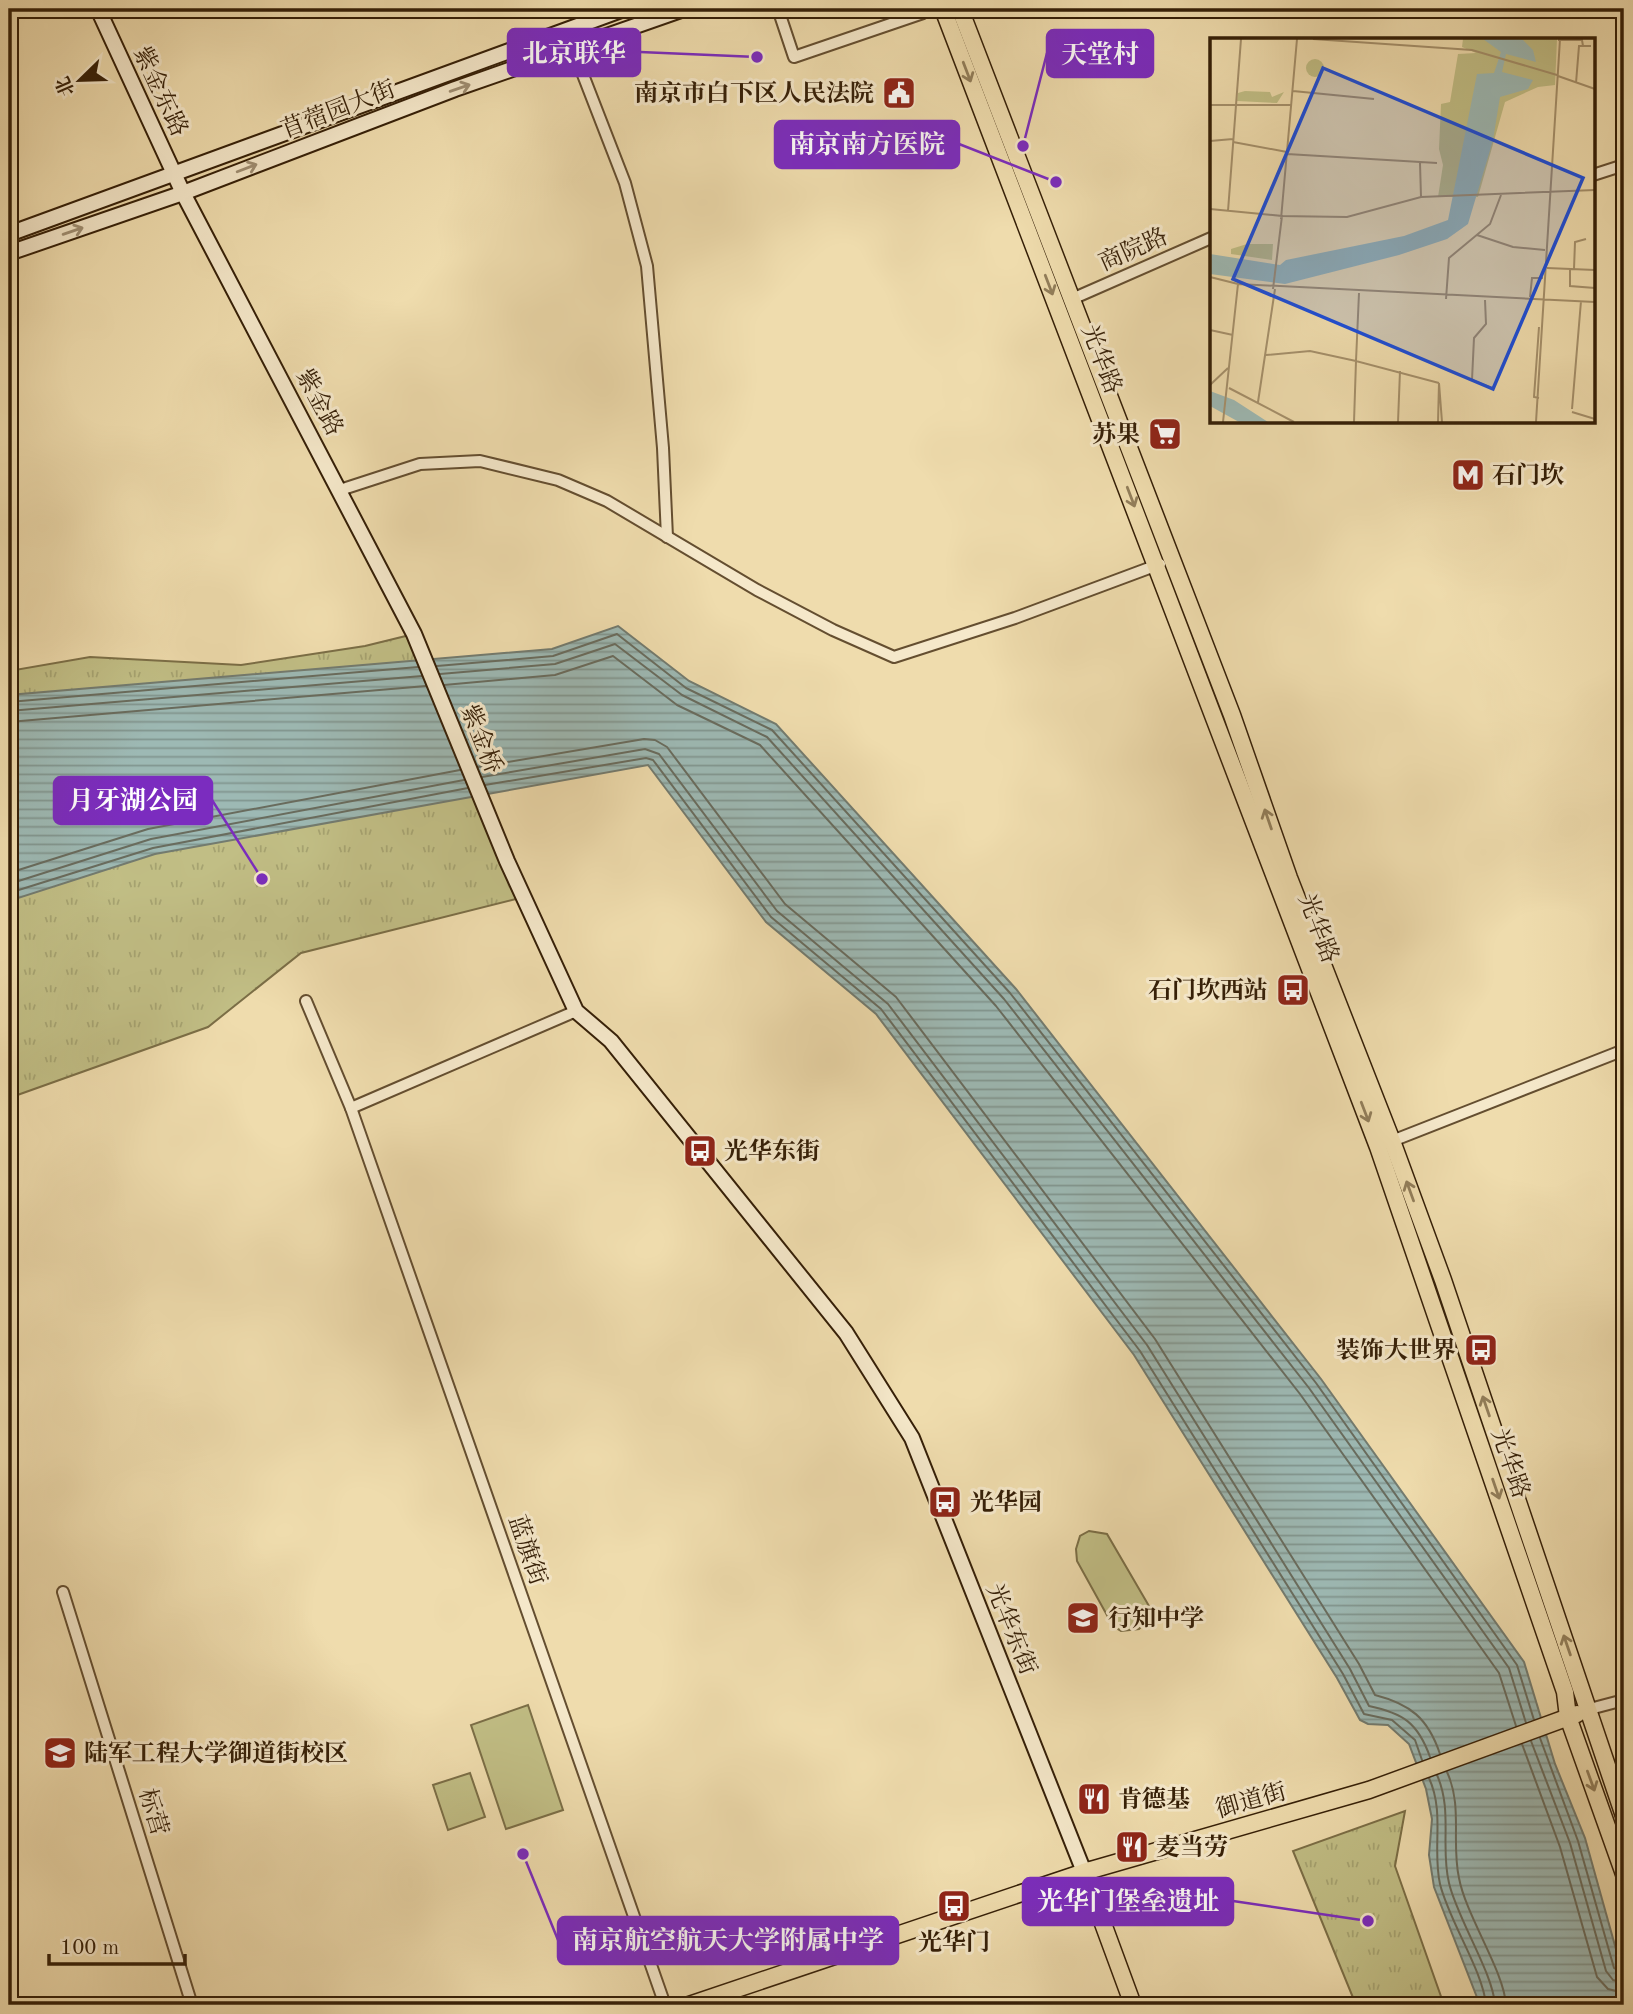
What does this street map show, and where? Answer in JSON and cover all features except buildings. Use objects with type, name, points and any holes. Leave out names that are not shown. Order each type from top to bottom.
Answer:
[{"type":"main road","name":"光华路","points":[[943,9],[1165,563],[1385,1144],[1447,1293],[1624,1816]]},
{"type":"main road","name":"光华路","points":[[960,9],[1072,299],[1165,563]]},
{"type":"main road","name":"光华路","points":[[1385,1144],[1565,1692],[1569,1717],[1624,1874]]},
{"type":"main road","points":[[689,2005],[1084,1872],[1369,1790],[1586,1710]]},
{"type":"main road","points":[[1084,1872],[1133,2005]]},
{"type":"street","name":"紫金东路","points":[[97,9],[184,192]]},
{"type":"street","name":"苜蓿园大街","points":[[9,234],[624,9]]},
{"type":"street","name":"苜蓿园大街","points":[[9,253],[184,192],[455,89],[684,9]]},
{"type":"street","points":[[778,9],[794,57],[923,13]]},
{"type":"street","points":[[573,49],[625,183],[647,266],[663,448],[667,537]]},
{"type":"street","points":[[1594,175],[1624,165]]},
{"type":"street","name":"紫金路","points":[[184,192],[414,634]]},
{"type":"street","name":"商院路","points":[[1072,299],[1210,238]]},
{"type":"street","points":[[340,490],[420,464],[480,461],[558,481],[607,501],[811,619],[894,657],[1015,618],[1165,563]]},
{"type":"street","name":"紫金桥","points":[[414,634],[507,861]]},
{"type":"street","name":"光华东街","points":[[507,861],[576,1011],[611,1041],[765,1237],[846,1333],[912,1438],[1084,1872]]},
{"type":"street","name":"蓝旗街","points":[[306,1001],[351,1108],[665,2005]]},
{"type":"street","points":[[351,1108],[576,1011]]},
{"type":"street","points":[[1385,1144],[1624,1050]]},
{"type":"street","name":"标营","points":[[63,1592],[192,2005]]},
{"type":"street","points":[[1586,1710],[1624,1700]]},
{"type":"green space","points":[[414,634],[524,897],[301,953],[208,1027],[9,1098],[9,671],[90,657],[241,665],[365,646]]},
{"type":"green space","points":[[1089,1531],[1107,1534],[1149,1606],[1149,1618],[1139,1629],[1121,1631],[1113,1626],[1077,1561],[1076,1549],[1080,1536]]},
{"type":"green space","points":[[528,1705],[563,1810],[506,1829],[471,1725]]},
{"type":"green space","points":[[470,1773],[485,1817],[448,1830],[433,1785]]},
{"type":"green space","points":[[1405,1811],[1395,1866],[1444,2005],[1356,2005],[1293,1851]]},
{"type":"water","points":[[618,626],[689,681],[776,724],[1016,989],[1321,1379],[1524,1662],[1555,1764],[1585,1838],[1624,1978],[1624,2005],[1480,2005],[1434,1887],[1429,1855],[1432,1819],[1426,1789],[1409,1744],[1388,1725],[1368,1724],[1360,1720],[1337,1678],[1134,1355],[876,1014],[766,922],[648,765],[155,854],[9,901],[9,695],[552,649]]},
{"type":"place","name":"北京联华","points":[[757,57]]},
{"type":"place","name":"南京市白下区人民法院","points":[[899,93]]},
{"type":"place","name":"天堂村","points":[[1023,146]]},
{"type":"place","name":"南京南方医院","points":[[1056,182]]},
{"type":"place","name":"苏果","points":[[1165,434]]},
{"type":"place","name":"石门坎","points":[[1468,475]]},
{"type":"place","name":"月牙湖公园","points":[[262,879]]},
{"type":"place","name":"石门坎西站","points":[[1293,990]]},
{"type":"place","name":"光华东街","points":[[700,1151]]},
{"type":"place","name":"装饰大世界","points":[[1481,1350]]},
{"type":"place","name":"光华园","points":[[945,1502]]},
{"type":"place","name":"行知中学","points":[[1083,1618]]},
{"type":"place","name":"陆军工程大学御道街校区","points":[[60,1753]]},
{"type":"place","name":"肯德基","points":[[1094,1799]]},
{"type":"place","name":"麦当劳","points":[[1132,1847]]},
{"type":"place","name":"南京航空航天大学附属中学","points":[[523,1854]]},
{"type":"place","name":"光华门","points":[[954,1906]]},
{"type":"place","name":"光华门堡垒遗址","points":[[1368,1921]]}]
